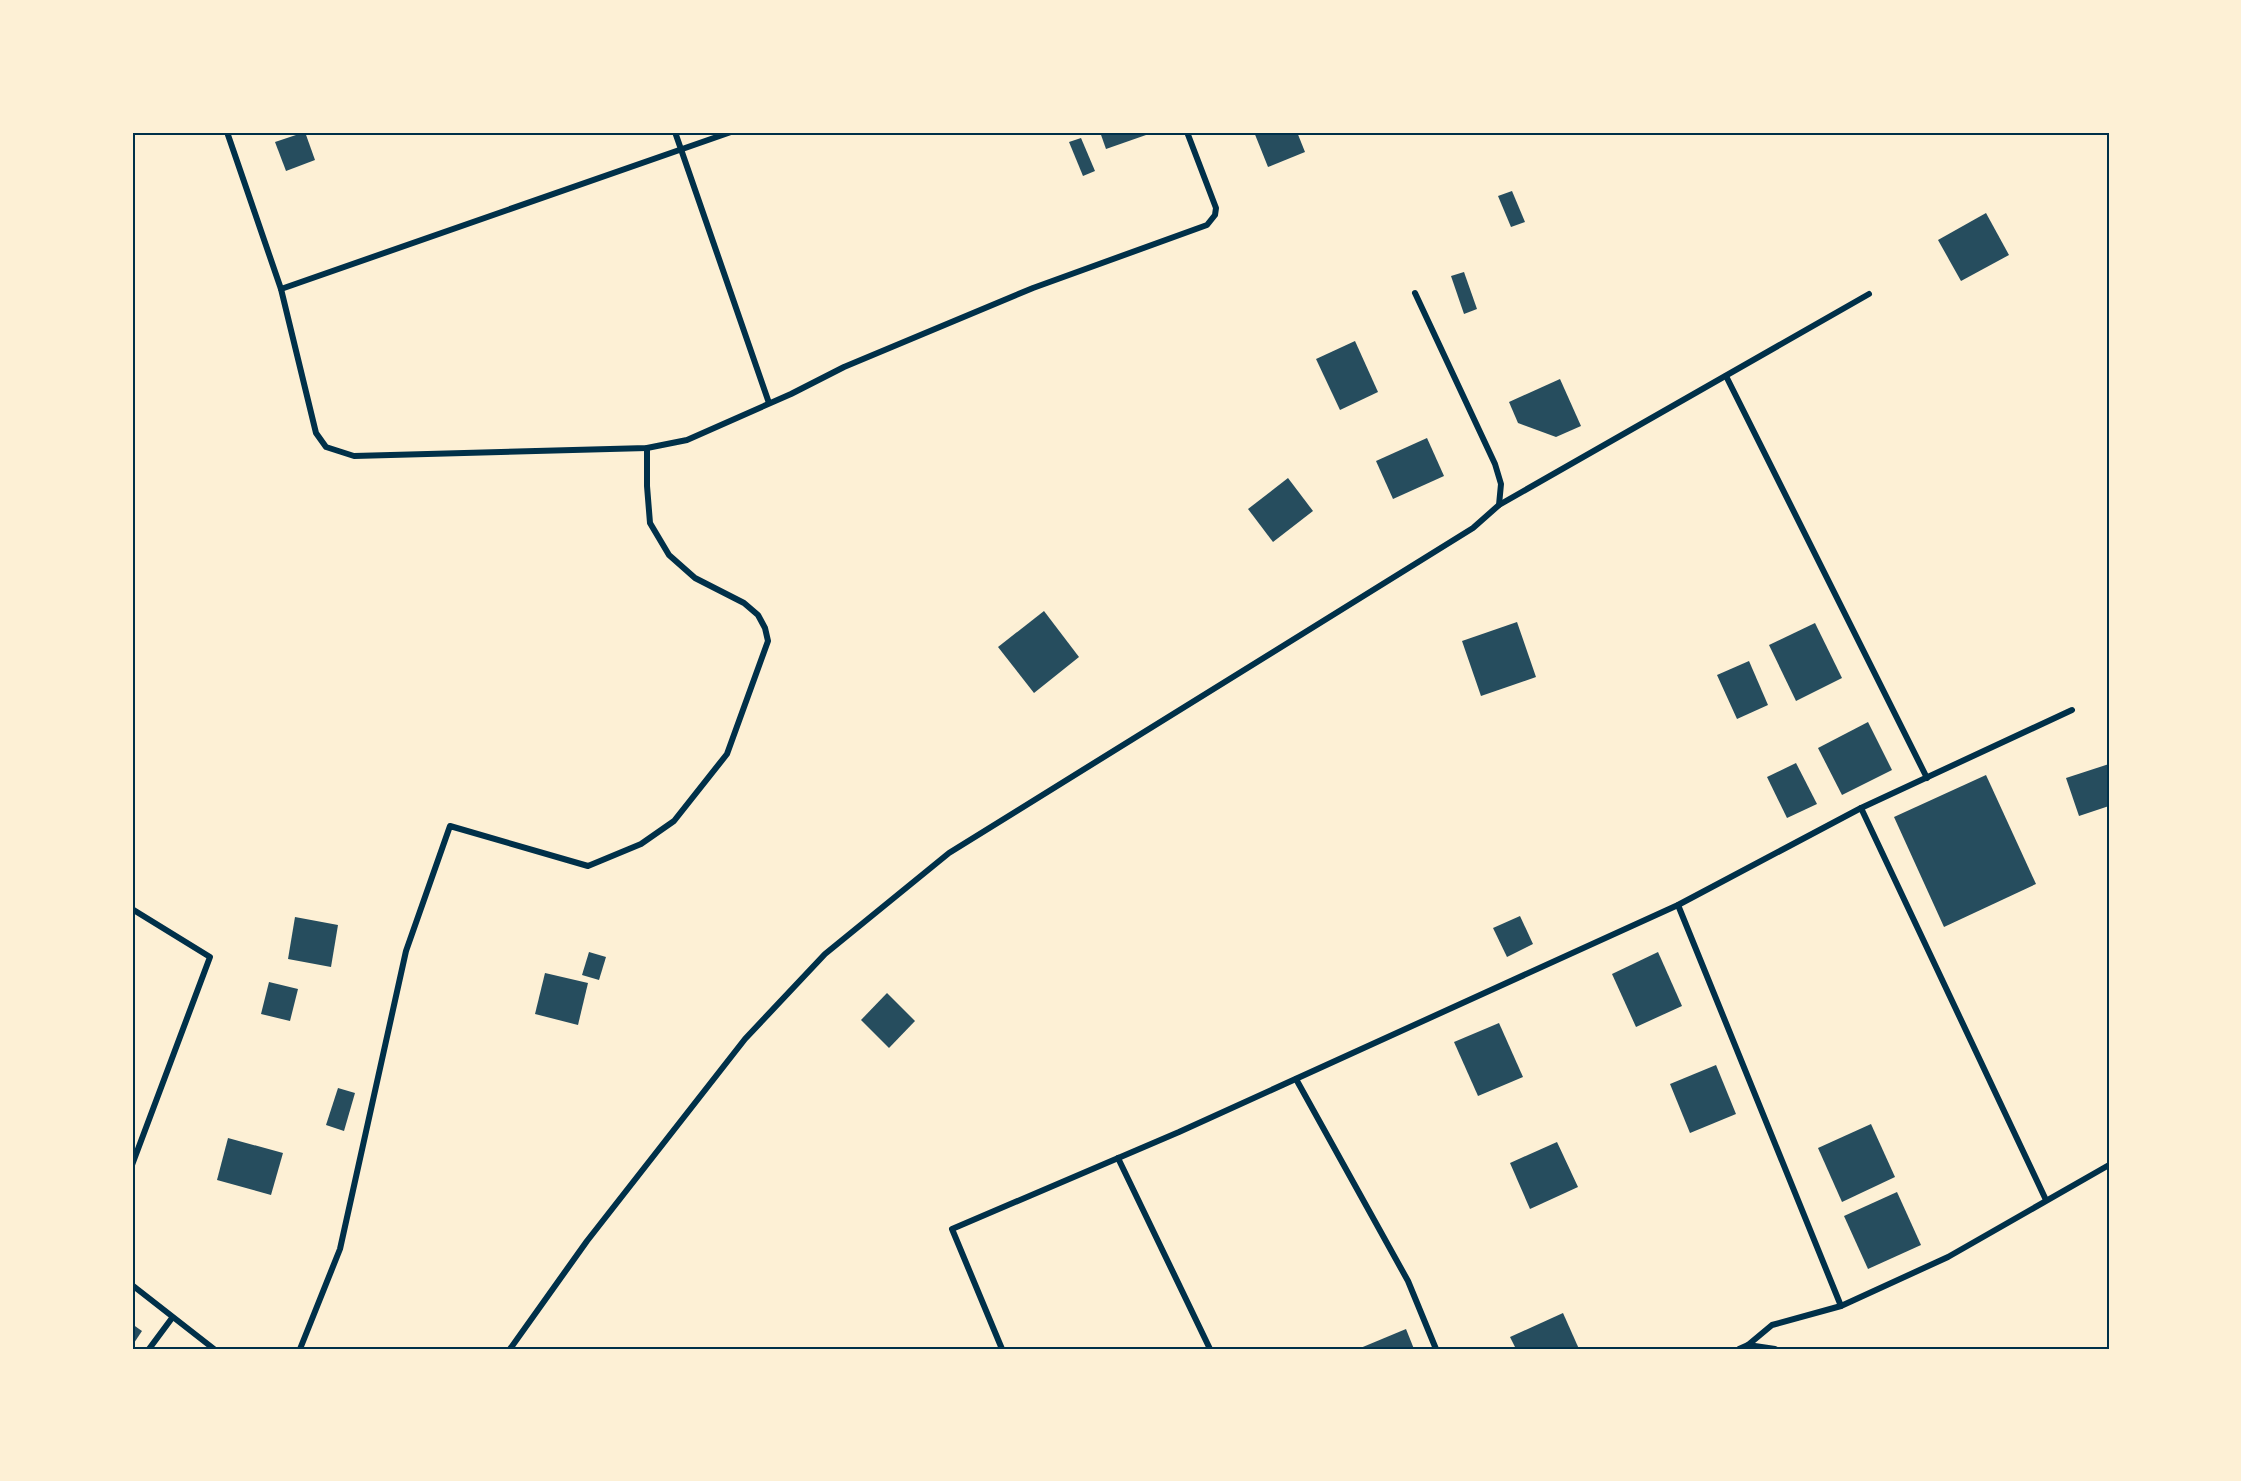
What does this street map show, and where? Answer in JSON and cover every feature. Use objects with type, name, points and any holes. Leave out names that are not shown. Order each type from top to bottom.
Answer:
[{"type":"street","points":[[227,132],[281,289],[316,433],[326,447],[354,456],[647,448],[687,440],[812,384],[844,366],[1033,288],[1208,225],[1215,215],[1215,201],[1187,132]]},
{"type":"street","points":[[675,132],[769,403]]},
{"type":"street","points":[[281,289],[731,132]]},
{"type":"street","points":[[1415,292],[1495,464],[1501,484],[1499,505]]},
{"type":"street","points":[[510,1349],[587,1241],[745,1039],[825,954],[949,853],[1473,528],[1499,505],[1869,294]]},
{"type":"street","points":[[1726,376],[1926,778]]},
{"type":"street","points":[[300,1349],[340,1249],[406,951],[450,826],[588,866],[641,844],[675,820],[727,754],[768,641],[765,628],[758,615],[744,603],[694,578],[669,555],[650,523],[647,448]]},
{"type":"street","points":[[1002,1349],[952,1229],[1296,1079],[1678,905],[1861,808],[2072,710]]},
{"type":"street","points":[[1861,808],[2046,1200]]},
{"type":"street","points":[[1678,905],[1841,1306]]},
{"type":"street","points":[[132,909],[210,957],[132,1165]]},
{"type":"street","points":[[1296,1079],[1408,1281],[1436,1349]]},
{"type":"street","points":[[1118,1158],[1210,1349]]},
{"type":"street","points":[[1739,1349],[1748,1345],[1772,1325],[1841,1306],[1948,1257],[2109,1165]]},
{"type":"street","points":[[132,1286],[214,1349]]},
{"type":"street","points":[[149,1349],[172,1318]]},
{"type":"street","points":[[1748,1345],[1775,1349]]},
{"type":"building","points":[[305,132],[315,160],[286,171],[275,142]]},
{"type":"building","points":[[1100,132],[1145,132],[1146,135],[1106,149]]},
{"type":"building","points":[[1254,132],[1297,132],[1305,152],[1268,167]]},
{"type":"building","points":[[1081,138],[1095,171],[1083,176],[1069,142]]},
{"type":"building","points":[[1512,191],[1525,222],[1511,227],[1498,196]]},
{"type":"building","points":[[1986,213],[2009,255],[1961,281],[1938,240]]},
{"type":"building","points":[[1464,272],[1477,309],[1464,314],[1451,276]]},
{"type":"building","points":[[1355,341],[1378,392],[1340,410],[1316,359]]},
{"type":"building","points":[[1560,379],[1581,426],[1556,437],[1518,423],[1509,402]]},
{"type":"building","points":[[1427,438],[1444,476],[1393,499],[1376,461]]},
{"type":"building","points":[[1288,478],[1313,511],[1273,542],[1248,509]]},
{"type":"building","points":[[1044,611],[1079,657],[1034,693],[998,647]]},
{"type":"building","points":[[1517,622],[1536,677],[1481,696],[1462,641]]},
{"type":"building","points":[[1815,623],[1842,678],[1796,701],[1769,645]]},
{"type":"building","points":[[1749,661],[1768,705],[1737,719],[1717,675]]},
{"type":"building","points":[[1868,722],[1892,770],[1842,795],[1818,748]]},
{"type":"building","points":[[1796,763],[1817,804],[1787,818],[1767,777]]},
{"type":"building","points":[[2109,764],[2109,806],[2079,816],[2066,778]]},
{"type":"building","points":[[1986,775],[2036,884],[1944,927],[1894,817]]},
{"type":"building","points":[[1520,916],[1533,944],[1507,957],[1493,928]]},
{"type":"building","points":[[295,917],[338,925],[331,967],[288,959]]},
{"type":"building","points":[[589,952],[606,957],[599,980],[582,975]]},
{"type":"building","points":[[1658,952],[1682,1006],[1636,1027],[1612,974]]},
{"type":"building","points":[[545,973],[588,983],[578,1025],[535,1014]]},
{"type":"building","points":[[269,982],[298,989],[290,1021],[261,1014]]},
{"type":"building","points":[[887,993],[915,1021],[889,1048],[861,1020]]},
{"type":"building","points":[[1499,1023],[1523,1077],[1478,1096],[1454,1042]]},
{"type":"building","points":[[1716,1065],[1736,1114],[1690,1133],[1670,1084]]},
{"type":"building","points":[[338,1088],[355,1093],[344,1131],[326,1125]]},
{"type":"building","points":[[1871,1124],[1895,1177],[1842,1202],[1818,1148]]},
{"type":"building","points":[[228,1138],[283,1153],[271,1195],[217,1180]]},
{"type":"building","points":[[1557,1142],[1578,1187],[1530,1209],[1510,1163]]},
{"type":"building","points":[[1897,1192],[1921,1245],[1868,1269],[1844,1216]]},
{"type":"building","points":[[1563,1313],[1579,1349],[1516,1349],[1510,1337]]},
{"type":"building","points":[[132,1324],[142,1331],[132,1346]]},
{"type":"building","points":[[1406,1329],[1414,1349],[1358,1349]]}]
